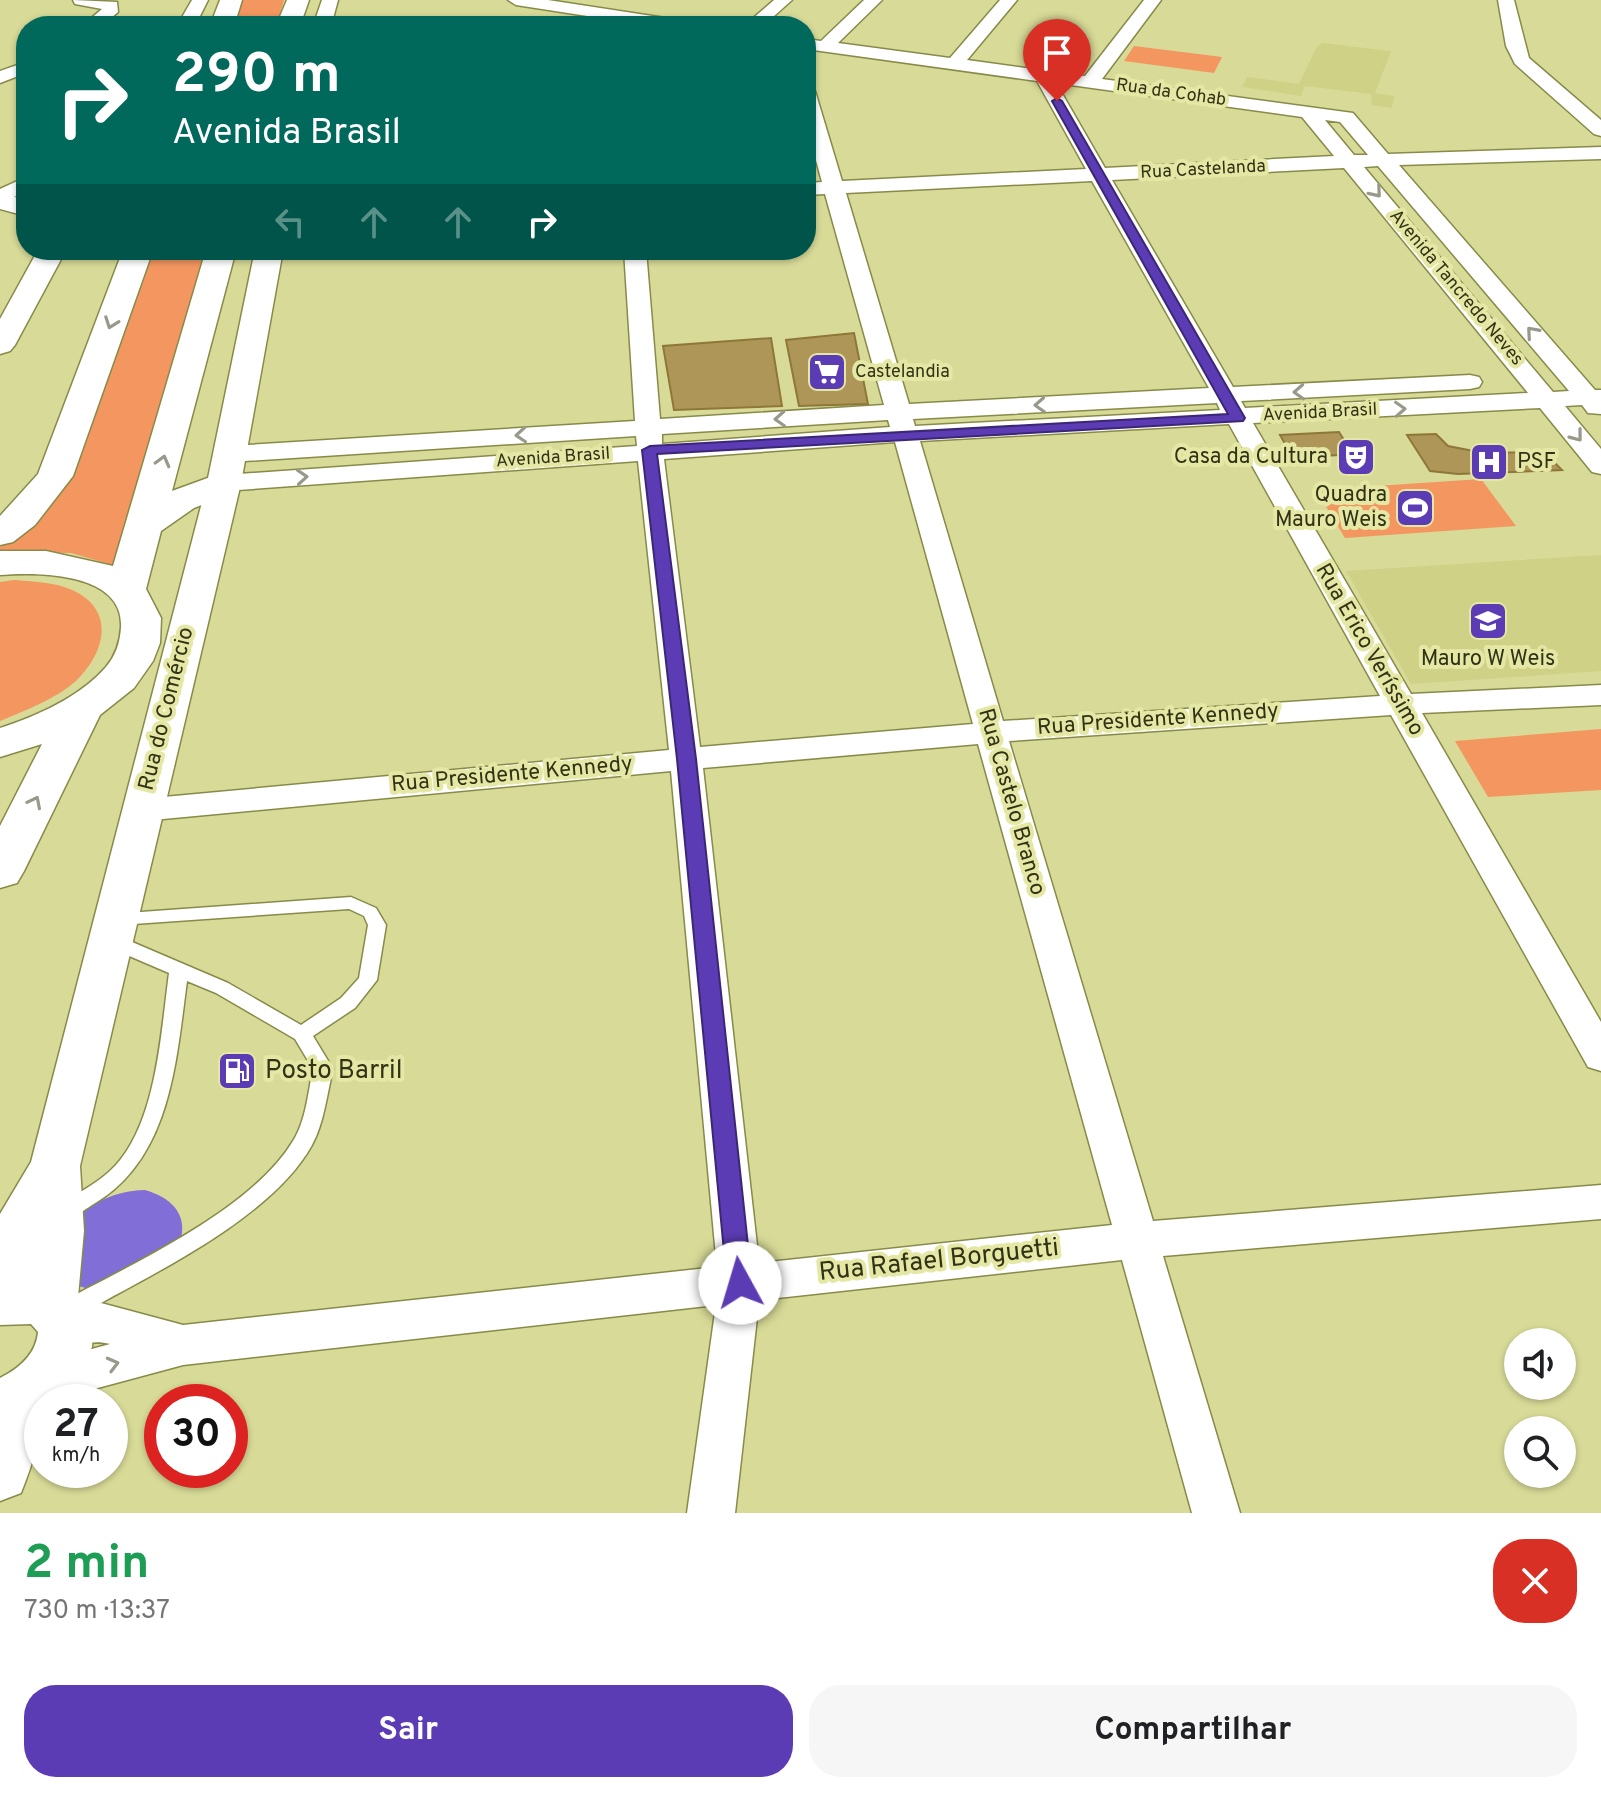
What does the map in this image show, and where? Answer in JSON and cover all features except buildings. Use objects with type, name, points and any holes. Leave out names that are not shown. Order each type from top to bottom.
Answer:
[{"type":"highway","points":[[0,534],[22,517],[55,476],[134,260]]},
{"type":"highway","points":[[126,589],[218,260]]},
{"type":"highway","points":[[146,524],[227,469]]},
{"type":"highway","points":[[0,563],[58,563],[97,572],[126,589],[141,614],[140,645],[119,678],[82,709],[30,735],[0,743]]},
{"type":"highway","points":[[0,871],[82,709]]},
{"type":"street","points":[[81,0],[111,6],[110,12],[105,16]]},
{"type":"street","points":[[516,0],[594,16]]},
{"type":"street","points":[[765,16],[784,0]]},
{"type":"street","points":[[825,46],[874,0]]},
{"type":"street","points":[[954,64],[1009,0]]},
{"type":"street","points":[[1506,0],[1515,46],[1521,60],[1601,130]]},
{"type":"street","points":[[1090,82],[1146,2]]},
{"type":"street","points":[[650,16],[661,7]]},
{"type":"street","name":"Rua da Cohab","points":[[816,45],[1346,117]]},
{"type":"street","name":"Rua Erico Veríssimo","points":[[1043,76],[1601,1056]]},
{"type":"street","name":"Avenida Tancredo Neves","points":[[1308,112],[1601,466]]},
{"type":"street","name":"Avenida Tancredo Neves","points":[[1346,117],[1570,377],[1597,403]]},
{"type":"street","name":"Rua Castelanda","points":[[820,189],[1383,160],[1601,153]]},
{"type":"street","name":"Rua Castelo Branco","points":[[816,161],[820,189],[902,423],[1216,1513]]},
{"type":"street","points":[[0,345],[47,260]]},
{"type":"street","name":"Rua do Comércio","points":[[0,1473],[22,1395],[57,1364],[65,1345],[44,1312],[56,1191],[142,810],[227,469],[267,260]]},
{"type":"street","points":[[636,260],[649,439],[686,759],[740,1283],[711,1513]]},
{"type":"street","name":"Avenida Brasil","points":[[1232,407],[1601,375]]},
{"type":"street","name":"Avenida Brasil","points":[[227,469],[902,423],[1232,407],[1549,400],[1597,403]]},
{"type":"street","name":"Rua Presidente Kennedy","points":[[142,810],[991,732],[1400,703],[1601,695]]},
{"type":"street","name":"Rua do Comércio","points":[[0,1284],[7,1250],[56,1191]]},
{"type":"street","name":"Rua Rafael Borguetti","points":[[22,1395],[183,1345],[1138,1240],[1601,1202]]},
{"type":"street","name":"Rua Rafael Borguetti","points":[[44,1312],[101,1322],[183,1345]]},
{"type":"lane","points":[[114,930],[351,903],[370,912],[377,925],[368,980],[348,1003],[302,1034]]},
{"type":"lane","points":[[44,1312],[232,1214],[275,1179],[303,1142],[323,1069],[302,1034],[222,988],[179,970],[114,930]]},
{"type":"lane","points":[[56,1191],[103,1188],[125,1169],[143,1143],[168,1055],[179,970]]},
{"type":"shaded area","points":[[242,0],[284,0],[279,16],[236,16]]},
{"type":"shaded area","points":[[1322,43],[1391,51],[1375,93],[1394,96],[1392,108],[1372,105],[1371,94],[1305,86],[1301,96],[1242,87],[1247,77],[1299,84],[1316,48]]},
{"type":"shaded area","points":[[1134,46],[1222,57],[1214,73],[1124,61]]},
{"type":"shaded area","points":[[145,260],[202,260],[143,470],[123,568],[71,553],[0,552],[0,547],[31,525],[48,508],[69,477]]},
{"type":"shaded area","name":"Quadra Mauro Weis","points":[[1481,479],[1516,526],[1345,538],[1316,490]]},
{"type":"shaded area","name":"Mauro W Weis","points":[[1601,555],[1601,671],[1411,684],[1346,571]]},
{"type":"shaded area","points":[[14,580],[56,585],[80,594],[98,614],[101,637],[93,660],[76,681],[30,709],[0,721],[0,582]]},
{"type":"shaded area","points":[[1601,729],[1601,790],[1488,797],[1455,741]]},
{"type":"shaded area","points":[[145,1190],[170,1203],[181,1220],[181,1240],[170,1259],[152,1276],[129,1287],[102,1291],[74,1284],[72,1222],[106,1198]]},
{"type":"place","name":"Castelandia","points":[[827,372]]},
{"type":"place","name":"Casa da Cultura","points":[[1356,457]]},
{"type":"place","name":"PSF","points":[[1489,462]]},
{"type":"place","name":"Quadra Mauro Weis","points":[[1415,508]]},
{"type":"place","name":"Mauro W Weis","points":[[1488,621]]},
{"type":"place","name":"Posto Barril","points":[[237,1071]]},
{"type":"route","points":[[740,1283],[686,759],[650,450],[1238,418],[1057,101]]}]
